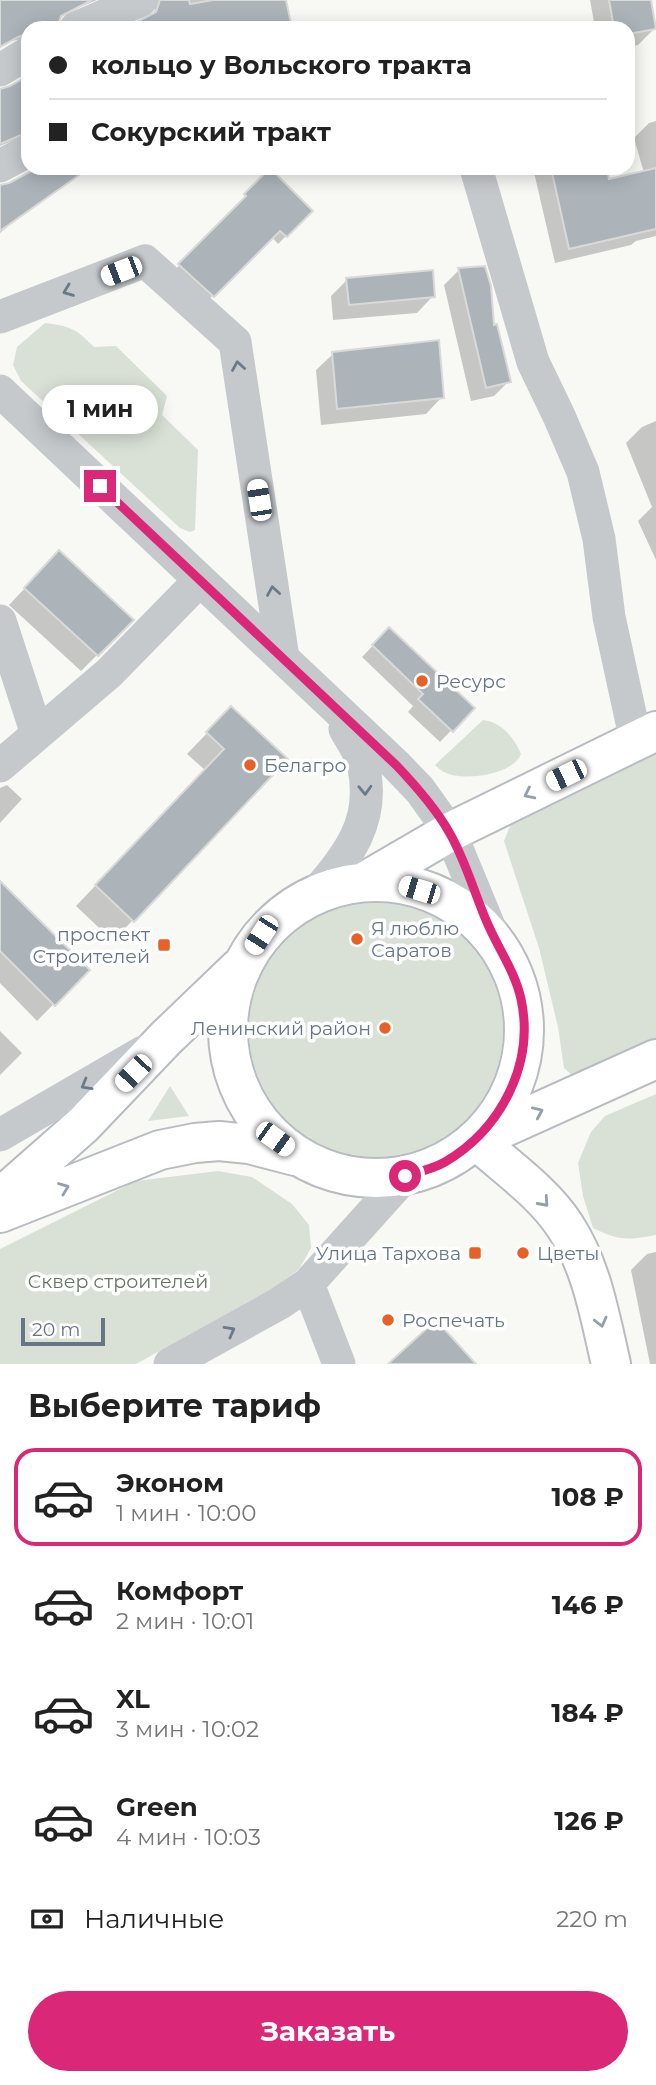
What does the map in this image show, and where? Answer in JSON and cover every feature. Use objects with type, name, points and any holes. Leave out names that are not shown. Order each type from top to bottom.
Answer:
[{"type":"main road","points":[[301,1158],[275,1139],[255,1115],[239,1087],[230,1056],[228,1025],[232,994],[243,964],[261,935],[286,912],[315,894],[364,882],[450,832],[646,736]]},
{"type":"main road","points":[[0,1213],[160,1150],[195,1143],[219,1141],[249,1144],[301,1158],[334,1172],[369,1178],[405,1176],[444,1163],[475,1140],[496,1117],[512,1090],[521,1061],[524,1030],[521,999],[511,970],[496,943],[470,915],[438,895],[401,884],[364,882]]},
{"type":"main road","points":[[0,1198],[83,1125],[166,1038],[243,964]]},
{"type":"main road","points":[[475,1140],[656,1059]]},
{"type":"main road","points":[[475,1140],[539,1196],[564,1225],[580,1252],[590,1281],[611,1364]]},
{"type":"street","points":[[92,21],[141,0]]},
{"type":"street","points":[[0,70],[21,57]]},
{"type":"street","points":[[0,166],[21,155]]},
{"type":"street","points":[[478,175],[533,362],[583,472],[599,539],[609,617],[646,736]]},
{"type":"street","points":[[0,317],[145,261],[235,342],[283,658]]},
{"type":"street","points":[[0,391],[396,765],[419,790],[450,832],[496,943]]},
{"type":"street","points":[[0,766],[109,673],[200,580]]},
{"type":"street","points":[[0,621],[37,734]]},
{"type":"street","points":[[315,894],[349,853],[366,814],[364,765],[332,705]]},
{"type":"street","points":[[0,1135],[166,1038]]},
{"type":"street","points":[[170,1364],[280,1303],[308,1284],[405,1176]]},
{"type":"street","points":[[308,1284],[339,1364]]},
{"type":"green space","points":[[45,323],[72,329],[94,347],[116,346],[167,396],[162,415],[198,450],[195,530],[190,532],[180,528],[21,381],[13,365],[17,347]]},
{"type":"green space","points":[[483,720],[496,724],[511,736],[521,754],[516,761],[498,772],[475,776],[452,775],[435,765]]},
{"type":"green space","points":[[656,754],[656,1039],[583,1075],[573,1076],[564,1068],[558,1027],[539,948],[504,841],[510,826]]},
{"type":"green space","points":[[376,903],[413,908],[447,924],[466,940],[482,959],[498,993],[503,1030],[498,1067],[482,1101],[466,1120],[447,1136],[413,1152],[376,1157],[339,1152],[305,1136],[286,1120],[270,1101],[254,1067],[249,1030],[254,993],[270,959],[286,940],[305,924],[339,908]]},
{"type":"green space","points":[[170,1086],[189,1116],[148,1121]]},
{"type":"green space","points":[[656,1094],[656,1235],[631,1238],[610,1235],[593,1228],[583,1196],[578,1163],[591,1132],[605,1116]]},
{"type":"green space","name":"Cквер cтроителей","points":[[218,1171],[252,1177],[292,1204],[309,1225],[311,1248],[299,1269],[277,1286],[136,1364],[0,1364],[0,1249],[136,1181]]},
{"type":"building","points":[[0,0],[92,0],[61,16],[59,21],[21,21],[21,36],[0,47]]},
{"type":"building","points":[[160,0],[189,0],[190,4],[213,0],[286,0],[290,21],[139,21],[156,12]]},
{"type":"building","points":[[609,0],[651,0],[656,29],[635,33],[635,21],[613,21]]},
{"type":"building","points":[[21,80],[21,135],[0,144],[0,89]]},
{"type":"building","points":[[656,168],[656,229],[569,249],[553,175],[608,175],[609,179]]},
{"type":"building","points":[[24,175],[79,175],[0,231],[0,185]]},
{"type":"building","points":[[263,175],[277,175],[313,211],[287,237],[280,231],[214,297],[178,264],[246,196],[244,194]]},
{"type":"building","points":[[485,266],[491,286],[494,325],[497,324],[511,382],[486,388],[458,268]]},
{"type":"building","points":[[433,270],[435,297],[349,305],[346,278]]},
{"type":"building","points":[[439,340],[444,398],[337,409],[332,352]]},
{"type":"building","points":[[59,550],[134,620],[98,656],[24,588]]},
{"type":"building","points":[[389,627],[475,708],[453,732],[418,699],[423,694],[372,645]]},
{"type":"building","points":[[231,706],[288,759],[134,922],[95,885],[224,749],[206,732]]},
{"type":"building","points":[[0,881],[90,970],[55,1006],[0,951]]},
{"type":"building","points":[[436,1320],[476,1364],[388,1364]]},
{"type":"place","name":"Ресурс","points":[[422,681]]},
{"type":"place","name":"Белагро","points":[[250,765]]},
{"type":"place","name":"Я люблю Саратов","points":[[357,939]]},
{"type":"place","name":"проспект Строителей","points":[[164,945]]},
{"type":"place","name":"Ленинский район","points":[[385,1028]]},
{"type":"place","name":"Улица Тархова","points":[[475,1253]]},
{"type":"place","name":"Цветы","points":[[523,1253]]},
{"type":"place","name":"Роспечать","points":[[388,1320]]},
{"type":"route","points":[[100,486],[396,765],[419,790],[450,832],[496,943],[511,970],[521,999],[524,1030],[521,1061],[512,1090],[496,1117],[475,1140],[444,1163],[405,1176]]}]
